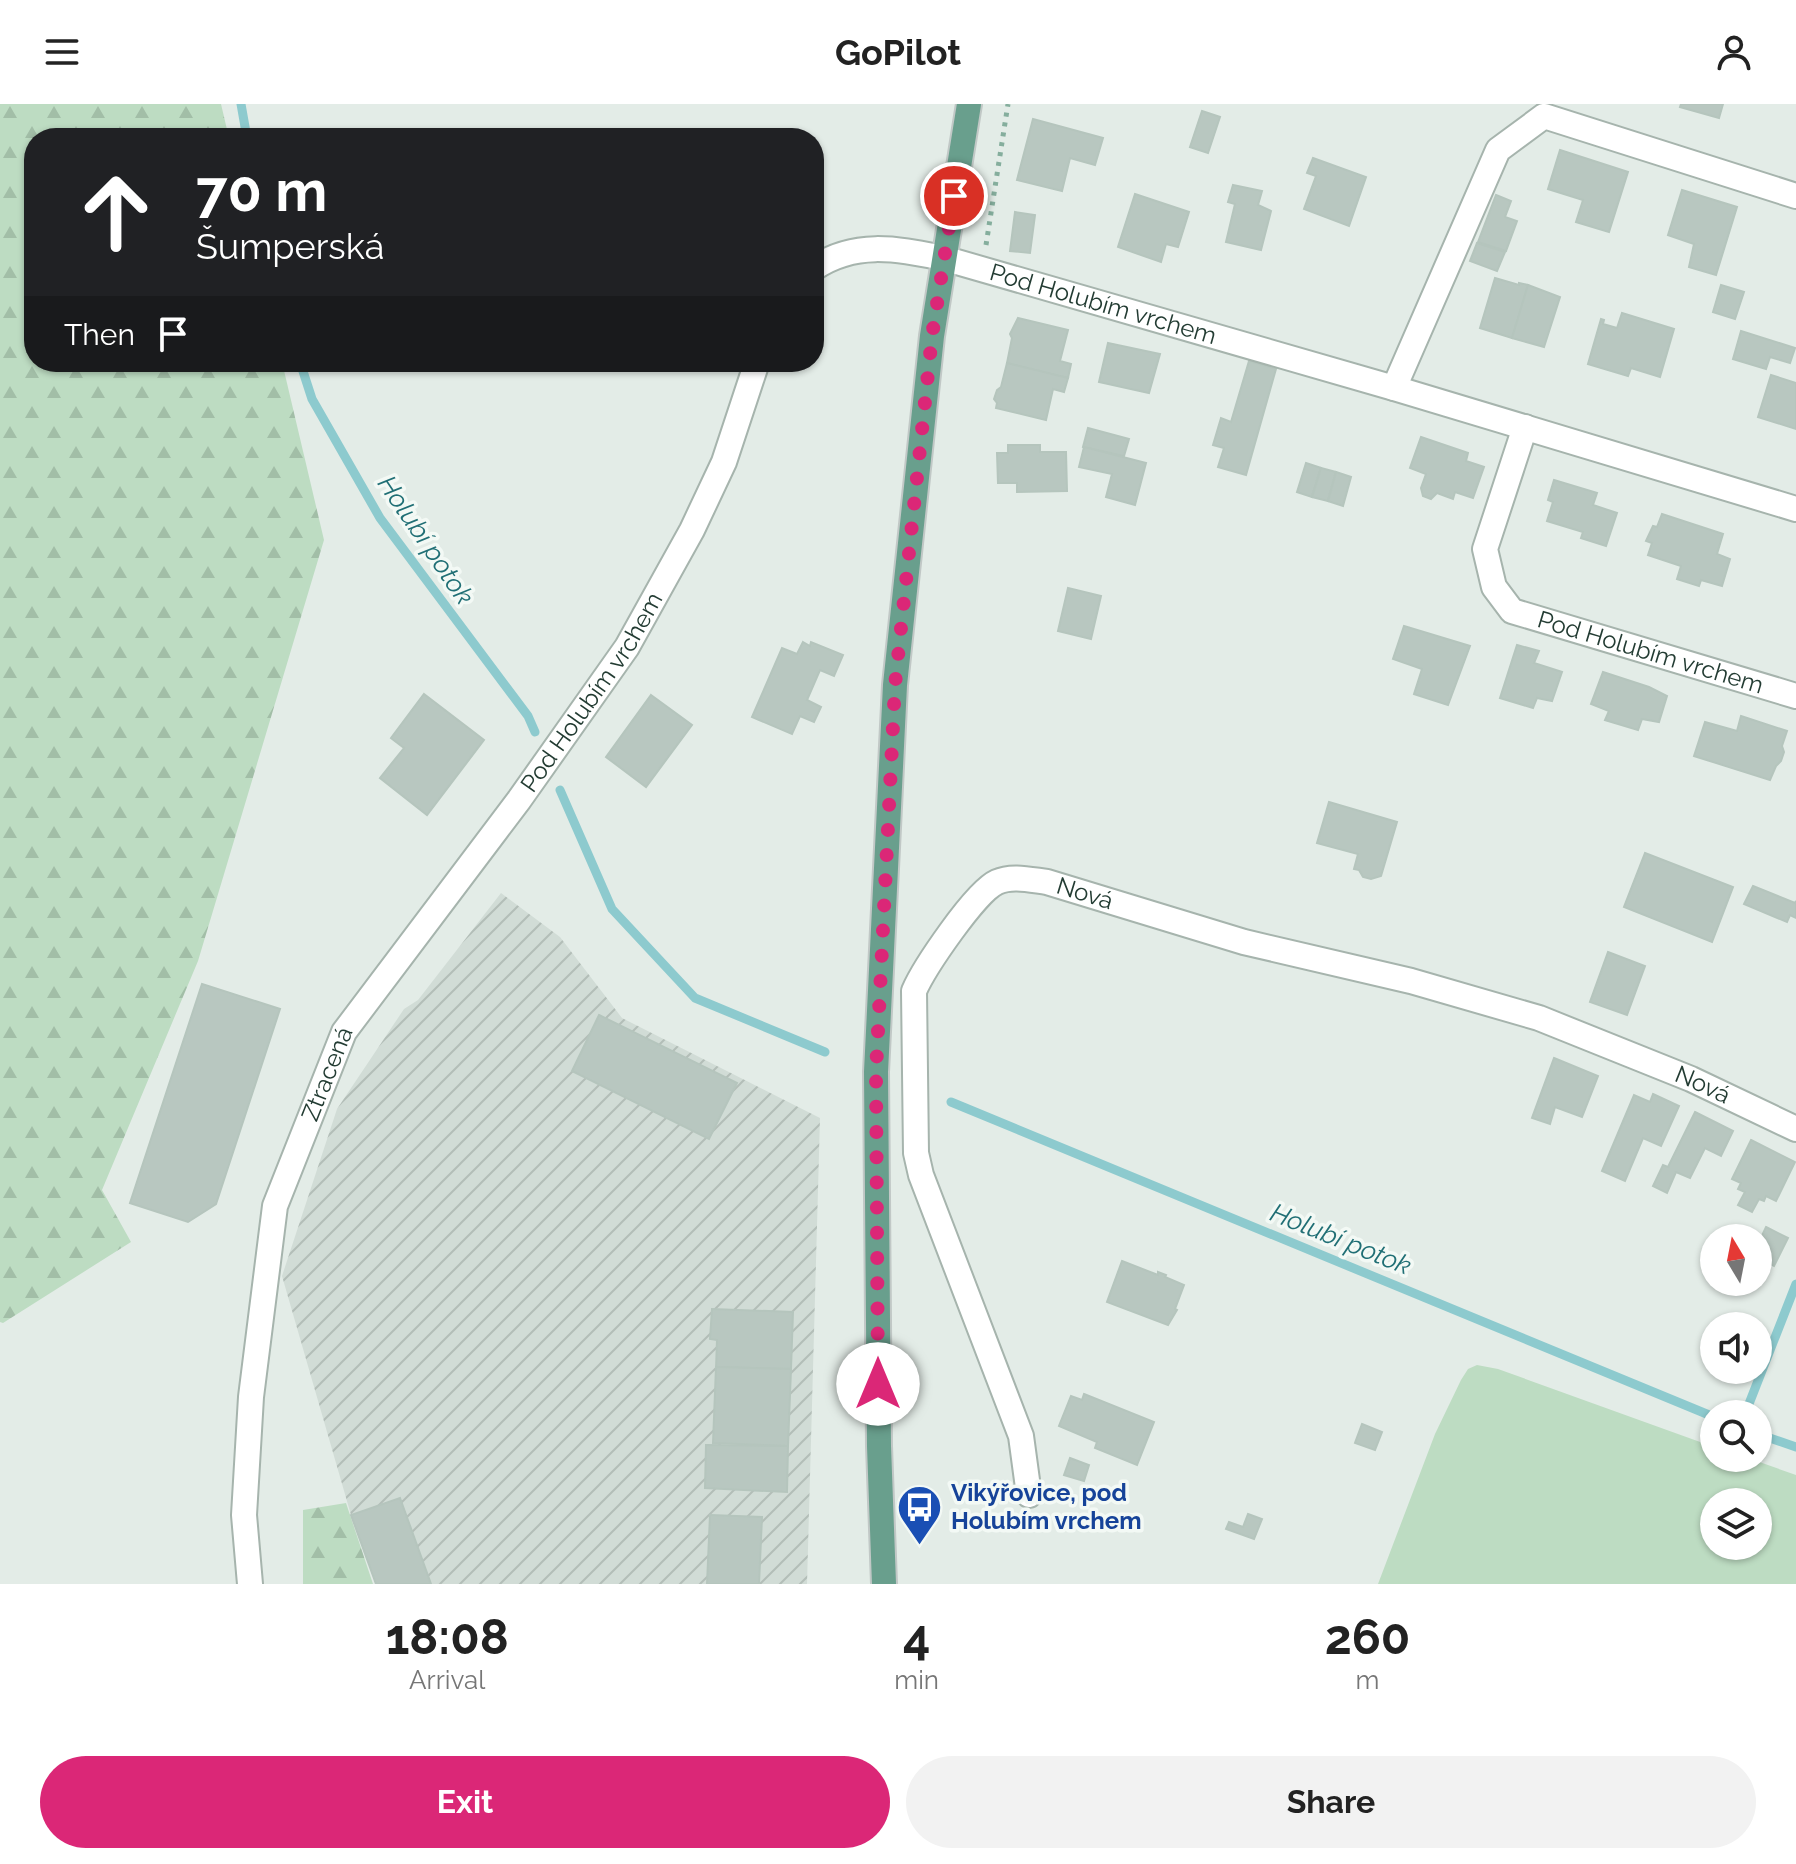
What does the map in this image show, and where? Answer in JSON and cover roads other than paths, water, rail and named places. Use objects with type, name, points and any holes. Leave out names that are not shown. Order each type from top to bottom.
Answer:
[{"type":"main road","points":[[884,1584],[879,1446],[876,1072],[895,685],[932,336],[969,104]]},
{"type":"street","points":[[1394,388],[1498,150],[1544,116],[1796,196]]},
{"type":"street","name":"Pod Holubím vrchem","points":[[824,262],[867,248],[887,248],[995,271],[1796,509]]},
{"type":"street","name":"Pod Holubím vrchem","points":[[519,800],[627,647],[692,530],[724,462],[754,372]]},
{"type":"street","name":"Pod Holubím vrchem","points":[[1525,427],[1485,549],[1494,587],[1512,611],[1796,696]]},
{"type":"street","name":"Ztracená","points":[[250,1584],[244,1515],[251,1397],[275,1206],[344,1032],[519,800]]},
{"type":"street","name":"Nová","points":[[1029,1495],[1021,1436],[921,1175],[916,1153],[914,991],[922,972],[965,915],[996,882],[1022,878],[1047,882],[1244,942],[1411,981],[1539,1018],[1691,1079],[1796,1129]]},
{"type":"waterway","name":"Holubí potok","points":[[241,104],[245,128]]},
{"type":"waterway","name":"Holubí potok","points":[[303,372],[312,399],[380,518],[528,716],[535,732]]},
{"type":"waterway","name":"Holubí potok","points":[[560,790],[612,909],[695,998],[825,1052]]},
{"type":"waterway","name":"Holubí potok","points":[[951,1102],[1700,1411]]},
{"type":"waterway","points":[[1750,1400],[1796,1284]]},
{"type":"waterway","name":"Holubí potok","points":[[1772,1439],[1796,1447]]},
{"type":"place","name":"Vikýřovice, pod Holubím vrchem","points":[[920,1546]]}]
